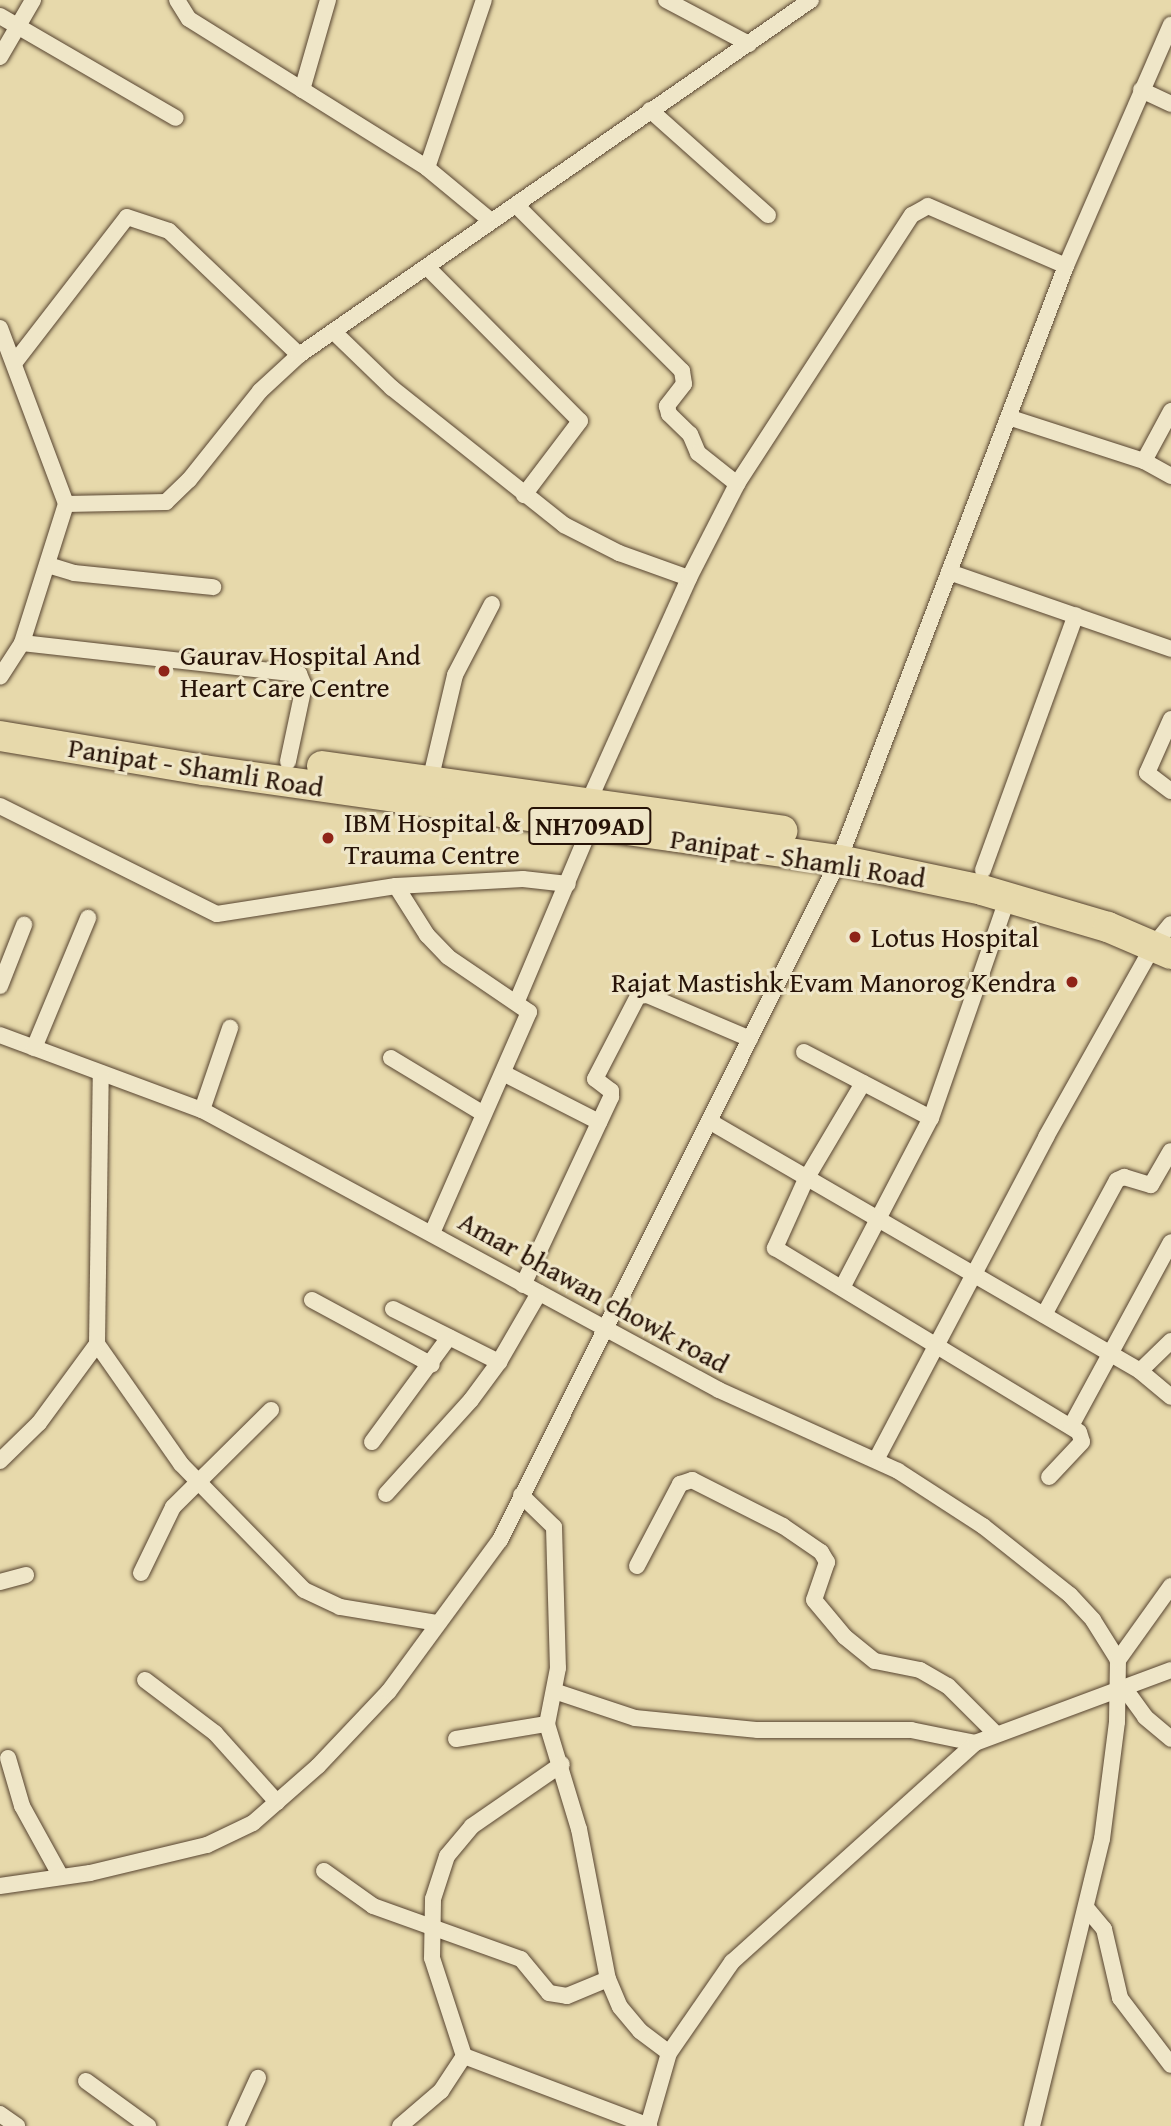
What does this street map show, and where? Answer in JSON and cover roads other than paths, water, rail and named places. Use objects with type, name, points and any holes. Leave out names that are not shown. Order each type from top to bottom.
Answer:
[{"type":"highway","name":"Panipat - Shamli Road","points":[[0,715],[430,781],[590,814]]},
{"type":"highway","name":"Panipat - Shamli Road","points":[[0,736],[590,814],[983,870],[1114,909],[1166,937]]},
{"type":"highway","name":"Panipat - Shamli Road","points":[[842,850],[1108,927],[1166,937]]},
{"type":"street","points":[[0,57],[33,0]]},
{"type":"street","points":[[177,0],[189,19],[427,168],[491,221]]},
{"type":"street","points":[[302,90],[328,0]]},
{"type":"street","points":[[427,168],[484,0]]},
{"type":"street","points":[[666,0],[748,44]]},
{"type":"street","points":[[66,504],[166,502],[189,480],[260,391],[299,355],[429,269],[491,221],[811,0]]},
{"type":"street","points":[[0,16],[176,118]]},
{"type":"street","points":[[0,1886],[60,1875],[90,1873],[228,1838],[277,1802],[389,1691],[499,1540],[842,850],[948,572],[1011,418],[1066,266],[1171,25]]},
{"type":"street","points":[[1141,90],[1171,104]]},
{"type":"street","points":[[650,110],[768,215]]},
{"type":"street","points":[[516,205],[682,370],[684,383],[667,406],[668,414],[690,434],[698,453],[737,484]]},
{"type":"street","points":[[517,1001],[568,884],[590,814],[689,578],[737,484],[917,210],[929,206],[1066,266]]},
{"type":"street","points":[[15,362],[127,217],[169,231],[299,355]]},
{"type":"street","points":[[429,269],[580,421],[524,495]]},
{"type":"street","points":[[0,328],[15,362],[66,504],[22,643],[0,677]]},
{"type":"street","points":[[335,333],[392,388],[524,495],[589,540],[689,578]]},
{"type":"street","points":[[1144,461],[1171,411]]},
{"type":"street","points":[[1011,418],[1144,461],[1171,476]]},
{"type":"street","points":[[48,565],[74,573],[213,587]]},
{"type":"street","points":[[948,572],[1171,649]]},
{"type":"street","points":[[430,781],[454,675],[492,604]]},
{"type":"street","points":[[983,870],[1076,615]]},
{"type":"street","points":[[22,643],[299,674],[304,686],[288,761]]},
{"type":"street","points":[[1171,719],[1147,773],[1171,791]]},
{"type":"street","points":[[0,806],[217,914],[396,886],[523,879],[568,884]]},
{"type":"street","points":[[396,886],[427,935],[448,957],[527,1008],[529,1018],[482,1113],[432,1233]]},
{"type":"street","points":[[843,1286],[931,1118],[1008,897]]},
{"type":"street","points":[[34,1048],[88,918]]},
{"type":"street","points":[[0,986],[24,925]]},
{"type":"street","points":[[876,1460],[1046,1137],[1166,937]]},
{"type":"street","points":[[523,1285],[612,1095],[596,1077],[638,996],[647,995],[750,1039]]},
{"type":"street","points":[[202,1110],[230,1028]]},
{"type":"street","name":"Amar bhawan chowk road","points":[[0,1035],[202,1110],[753,1408],[876,1460],[983,1525],[1070,1595],[1093,1620],[1118,1660]]},
{"type":"street","points":[[804,1052],[931,1118]]},
{"type":"street","points":[[391,1058],[482,1113]]},
{"type":"street","points":[[0,1461],[39,1423],[97,1345],[101,1073]]},
{"type":"street","points":[[503,1073],[599,1122]]},
{"type":"street","points":[[863,1083],[806,1179],[775,1248],[843,1286],[1081,1434],[1082,1442],[1049,1477]]},
{"type":"street","points":[[709,1121],[877,1221],[1140,1371],[1171,1397]]},
{"type":"street","points":[[1044,1315],[1117,1180],[1124,1177],[1151,1185],[1171,1151]]},
{"type":"street","points":[[1071,1426],[1112,1356],[1171,1242]]},
{"type":"street","points":[[386,1494],[416,1466],[499,1363],[539,1293]]},
{"type":"street","points":[[312,1300],[432,1365]]},
{"type":"street","points":[[393,1309],[499,1363]]},
{"type":"street","points":[[372,1442],[432,1365],[449,1337]]},
{"type":"street","points":[[1140,1371],[1171,1341]]},
{"type":"street","points":[[97,1345],[199,1483],[304,1590],[340,1608],[438,1623]]},
{"type":"street","points":[[141,1573],[173,1507],[271,1410]]},
{"type":"street","points":[[637,1566],[680,1484],[692,1480],[783,1526],[821,1552],[827,1562],[814,1600],[845,1637],[874,1661],[920,1670],[948,1686],[995,1733]]},
{"type":"street","points":[[521,1495],[554,1527],[558,1668],[547,1724],[562,1764],[608,1979],[620,2007],[640,2031],[669,2053]]},
{"type":"street","points":[[0,1582],[26,1575]]},
{"type":"street","points":[[1032,2126],[1088,1910],[1102,1839],[1122,1690],[1118,1660],[1171,1586]]},
{"type":"street","points":[[464,2056],[648,2126],[669,2053],[732,1962],[975,1743],[995,1733],[1122,1690],[1171,1670]]},
{"type":"street","points":[[145,1681],[215,1733],[277,1802]]},
{"type":"street","points":[[1122,1690],[1144,1717],[1171,1738]]},
{"type":"street","points":[[554,1691],[635,1718],[758,1730],[911,1730],[975,1743]]},
{"type":"street","points":[[456,1739],[547,1724]]},
{"type":"street","points":[[8,1758],[22,1806],[60,1875]]},
{"type":"street","points":[[464,2056],[432,1958],[430,1927],[447,1856],[472,1826],[562,1764]]},
{"type":"street","points":[[324,1871],[373,1906],[521,1959],[541,1988],[556,1995],[566,1996],[608,1979]]},
{"type":"street","points":[[1088,1910],[1104,1929],[1126,2010],[1171,2064]]},
{"type":"street","points":[[400,2126],[441,2091],[464,2056]]},
{"type":"street","points":[[236,2126],[258,2078]]},
{"type":"street","points":[[86,2081],[148,2126]]},
{"type":"street","points":[[0,2114],[17,2126]]},
{"type":"place","name":"Gaurav Hospital And Heart Care Centre","points":[[164,671]]},
{"type":"place","name":"IBM Hospital & Trauma Centre","points":[[328,838]]},
{"type":"place","name":"Lotus Hospital","points":[[855,937]]},
{"type":"place","name":"Rajat Mastishk Evam Manorog Kendra","points":[[1072,982]]}]
